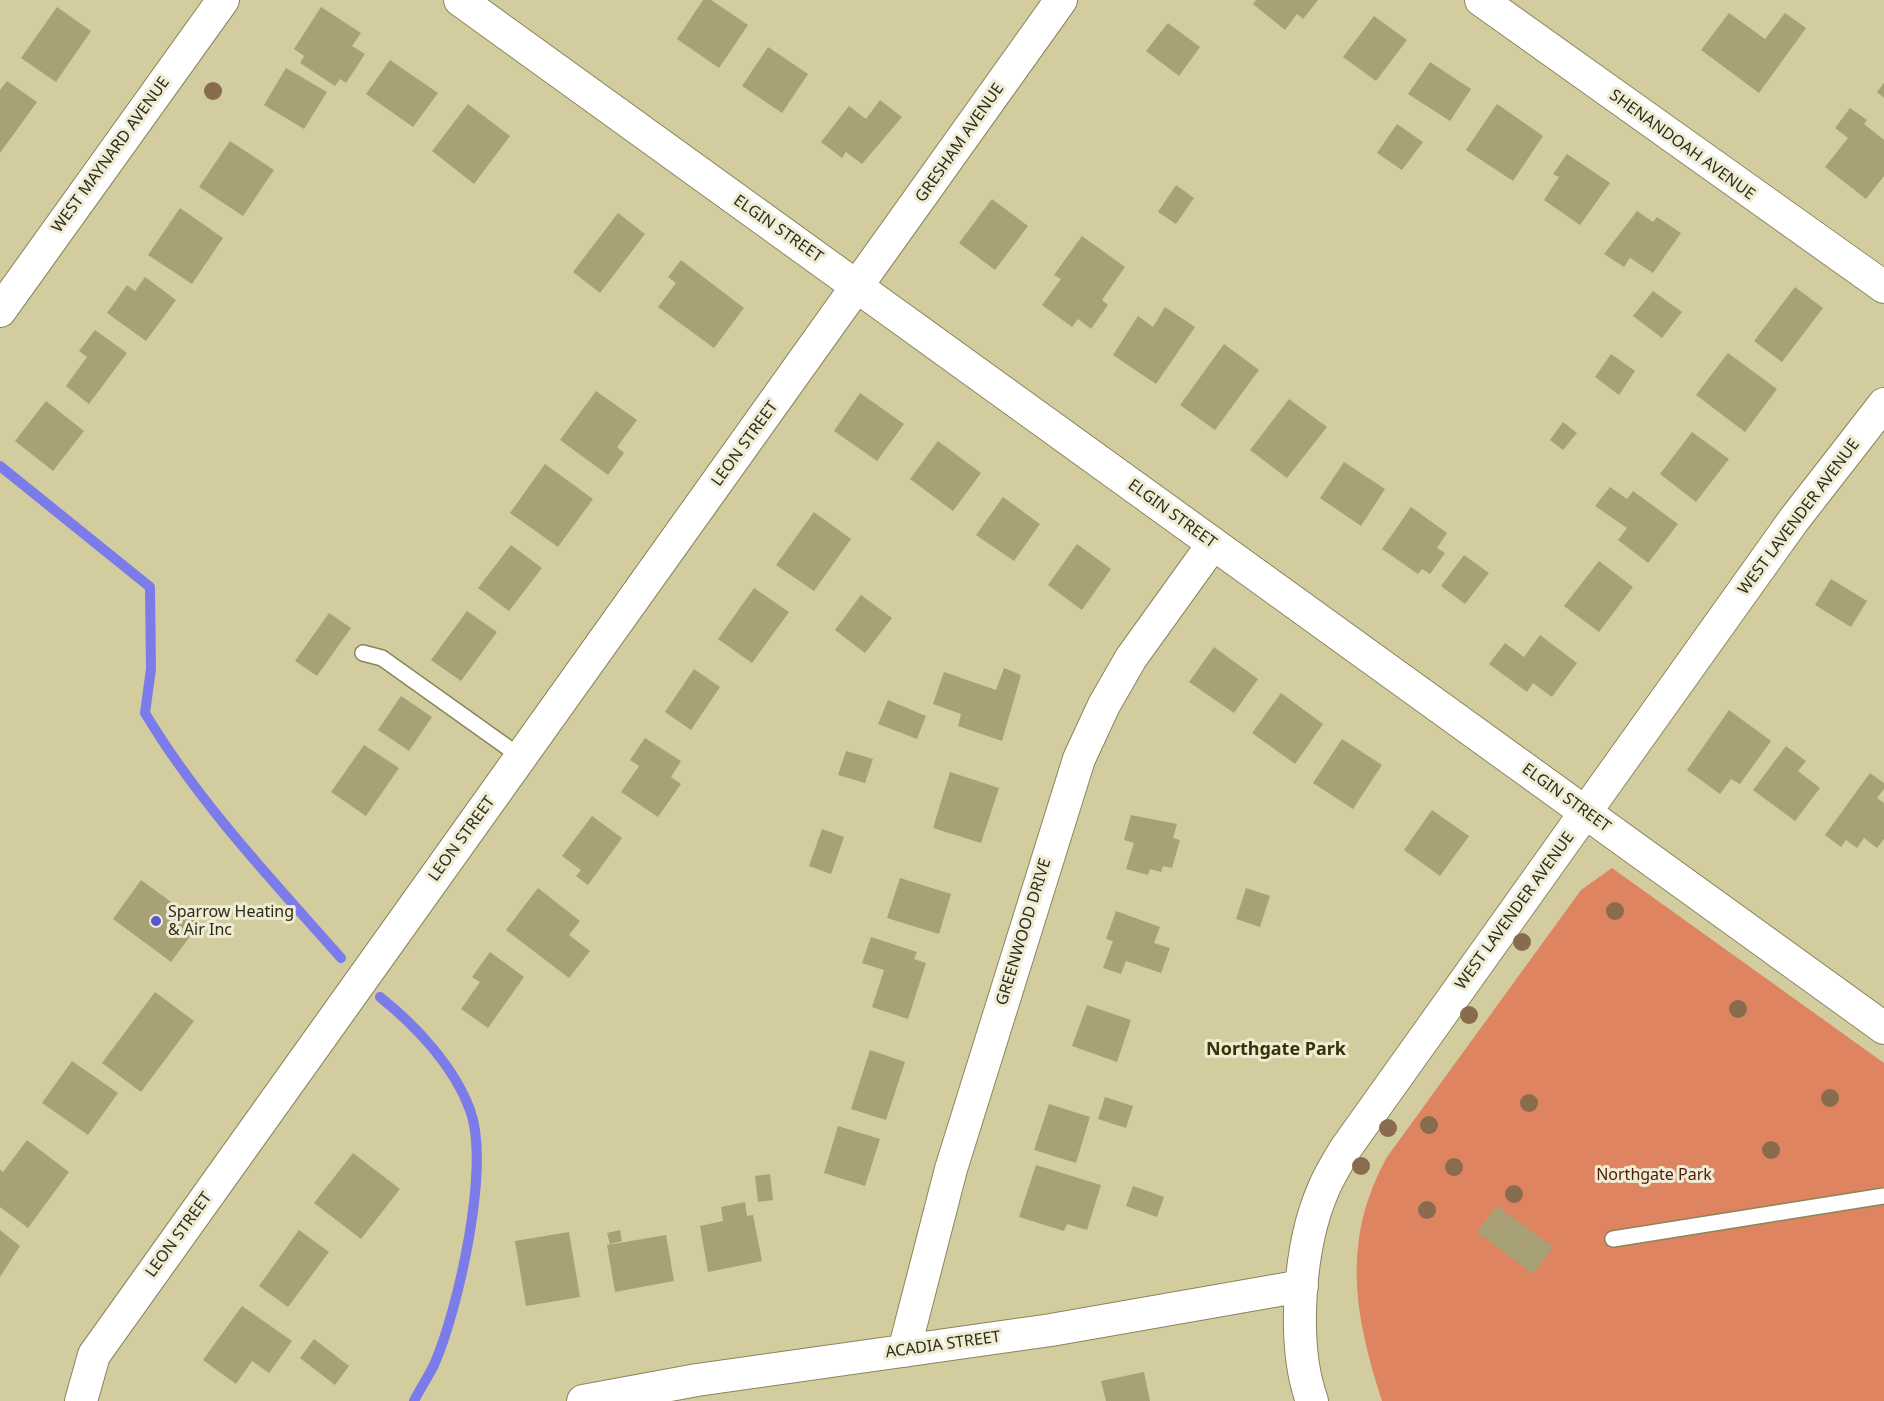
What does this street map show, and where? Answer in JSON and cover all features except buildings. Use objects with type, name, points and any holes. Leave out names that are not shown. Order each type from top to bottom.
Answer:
[{"type":"street","name":"WEST MAYNARD AVENUE","points":[[0,311],[223,0]]},
{"type":"street","name":"ELGIN STREET","points":[[460,0],[858,285],[1884,1028]]},
{"type":"street","name":"GRESHAM AVENUE","points":[[858,285],[1062,0]]},
{"type":"street","name":"SHENANDOAH AVENUE","points":[[1481,0],[1884,287]]},
{"type":"street","name":"LEON STREET","points":[[81,1401],[94,1355],[858,285]]},
{"type":"street","name":"WEST LAVENDER AVENUE","points":[[1311,1401],[1301,1362],[1299,1317],[1310,1229],[1323,1188],[1346,1148],[1793,521],[1884,404]]},
{"type":"street","name":"GREENWOOD DRIVE","points":[[904,1351],[951,1170],[1079,759],[1104,705],[1131,658],[1214,544]]},
{"type":"street","name":"ACADIA STREET","points":[[583,1401],[697,1380],[1051,1330],[1302,1286]]},
{"type":"lane","points":[[363,653],[382,658],[521,757]]},
{"type":"lane","points":[[1613,1239],[1884,1197]]},
{"type":"green space","name":"Northgate Park","points":[[1612,868],[1884,1063],[1884,1401],[1382,1401],[1364,1338],[1357,1278],[1358,1248],[1363,1218],[1372,1188],[1387,1157],[1581,890]]},
{"type":"waterway","points":[[0,466],[150,587],[151,669],[145,713],[213,810],[341,958]]},
{"type":"waterway","points":[[380,997],[420,1034],[444,1063],[470,1110],[475,1135],[477,1166],[474,1201],[469,1238],[453,1310],[434,1365],[414,1401]]},
{"type":"place","name":"Sparrow Heating & Air Inc","points":[[156,921]]},
{"type":"district","name":"Northgate Park","points":[[1276,1050]]}]
